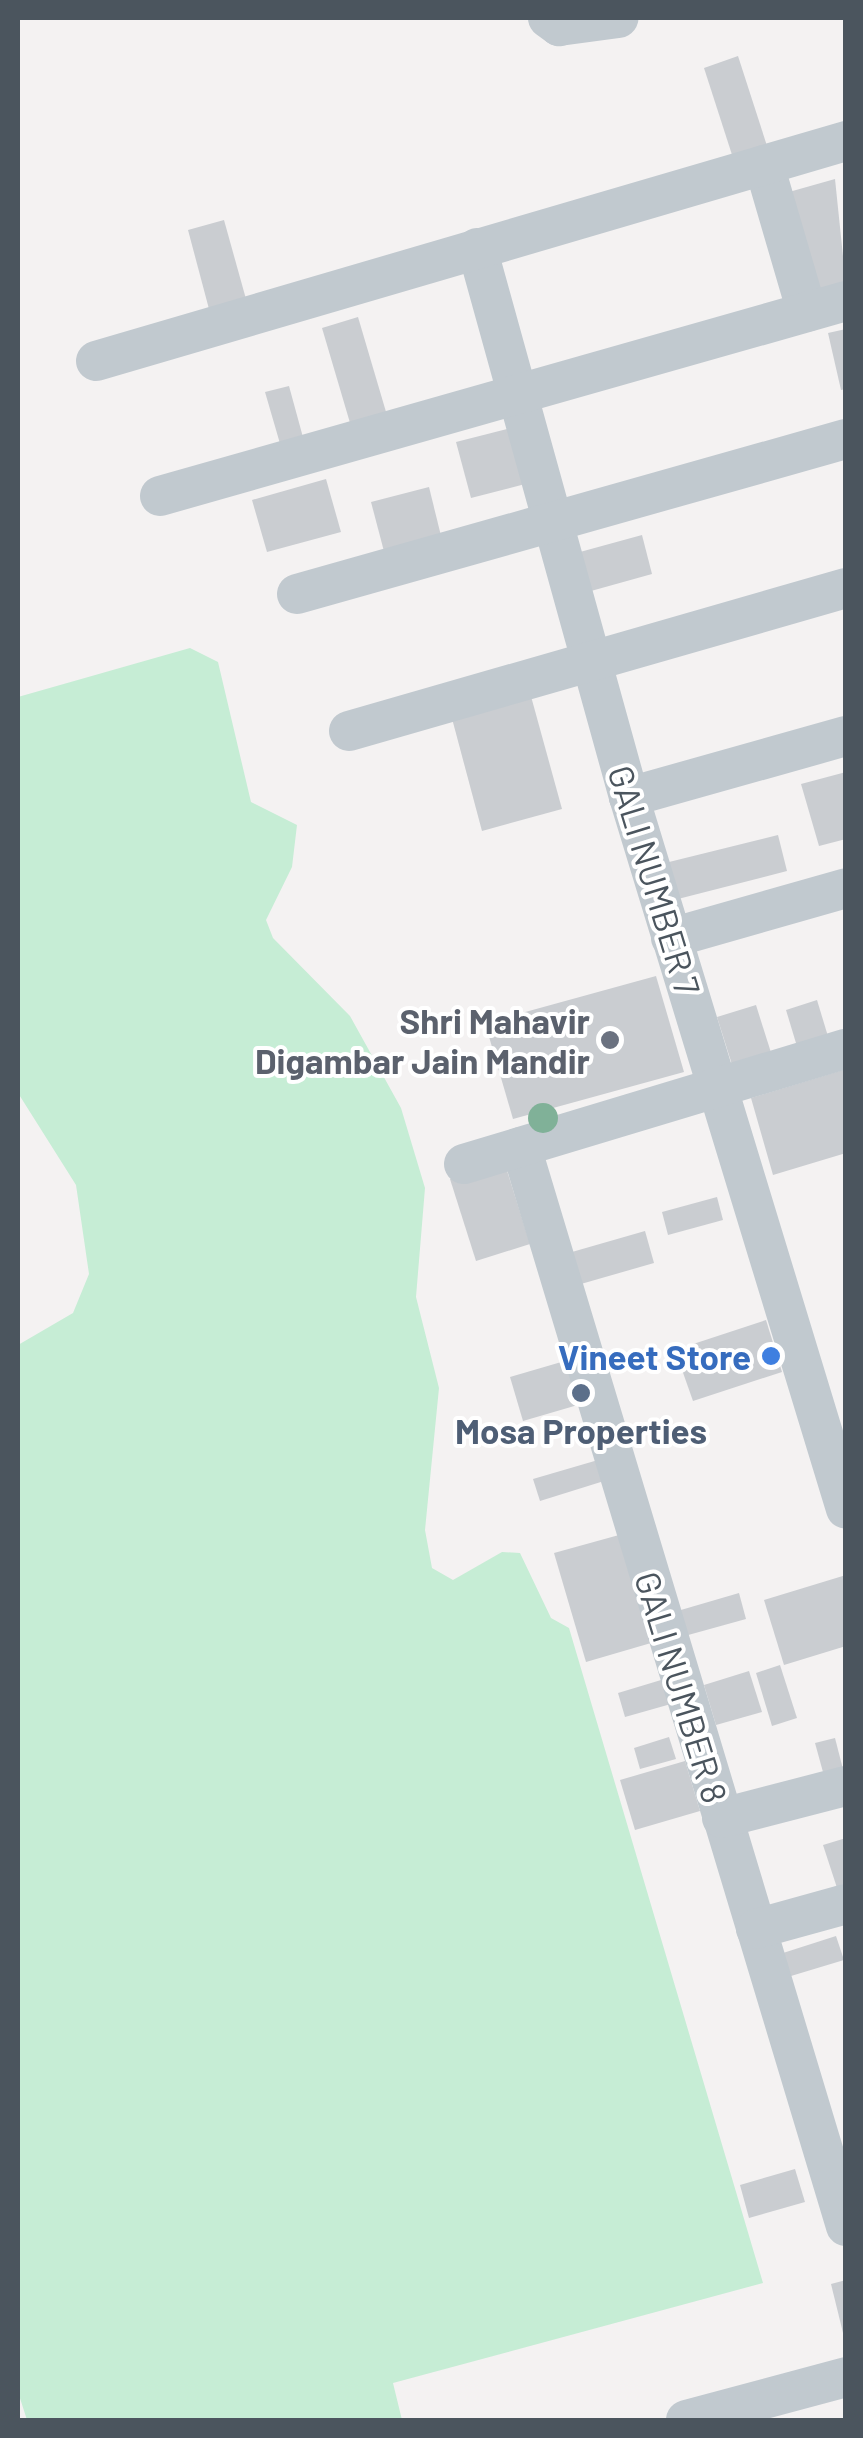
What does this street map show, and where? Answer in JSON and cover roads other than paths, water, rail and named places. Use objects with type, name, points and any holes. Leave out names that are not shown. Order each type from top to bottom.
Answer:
[{"type":"street","points":[[548,18],[560,26],[618,18]]},
{"type":"street","points":[[96,361],[846,141]]},
{"type":"street","points":[[160,496],[826,306],[764,165]]},
{"type":"street","name":"GALI NUMBER 7","points":[[477,248],[514,394],[629,797],[846,1508]]},
{"type":"street","points":[[297,594],[553,525],[846,439]]},
{"type":"street","points":[[349,731],[846,588]]},
{"type":"street","points":[[629,797],[846,736]]},
{"type":"street","points":[[671,938],[846,888]]},
{"type":"street","points":[[464,1164],[846,1049]]},
{"type":"street","name":"GALI NUMBER 8","points":[[521,1147],[722,1818],[838,2178],[846,2226]]},
{"type":"street","points":[[722,1818],[846,1786]]},
{"type":"street","points":[[756,1928],[846,1904]]},
{"type":"street","points":[[686,2420],[846,2377]]},
{"type":"place","name":"Shri Mahavir Digambar Jain Mandir","points":[[610,1040]]},
{"type":"place","name":"Vineet Store","points":[[771,1356]]},
{"type":"place","name":"Mosa Properties","points":[[581,1393]]}]
